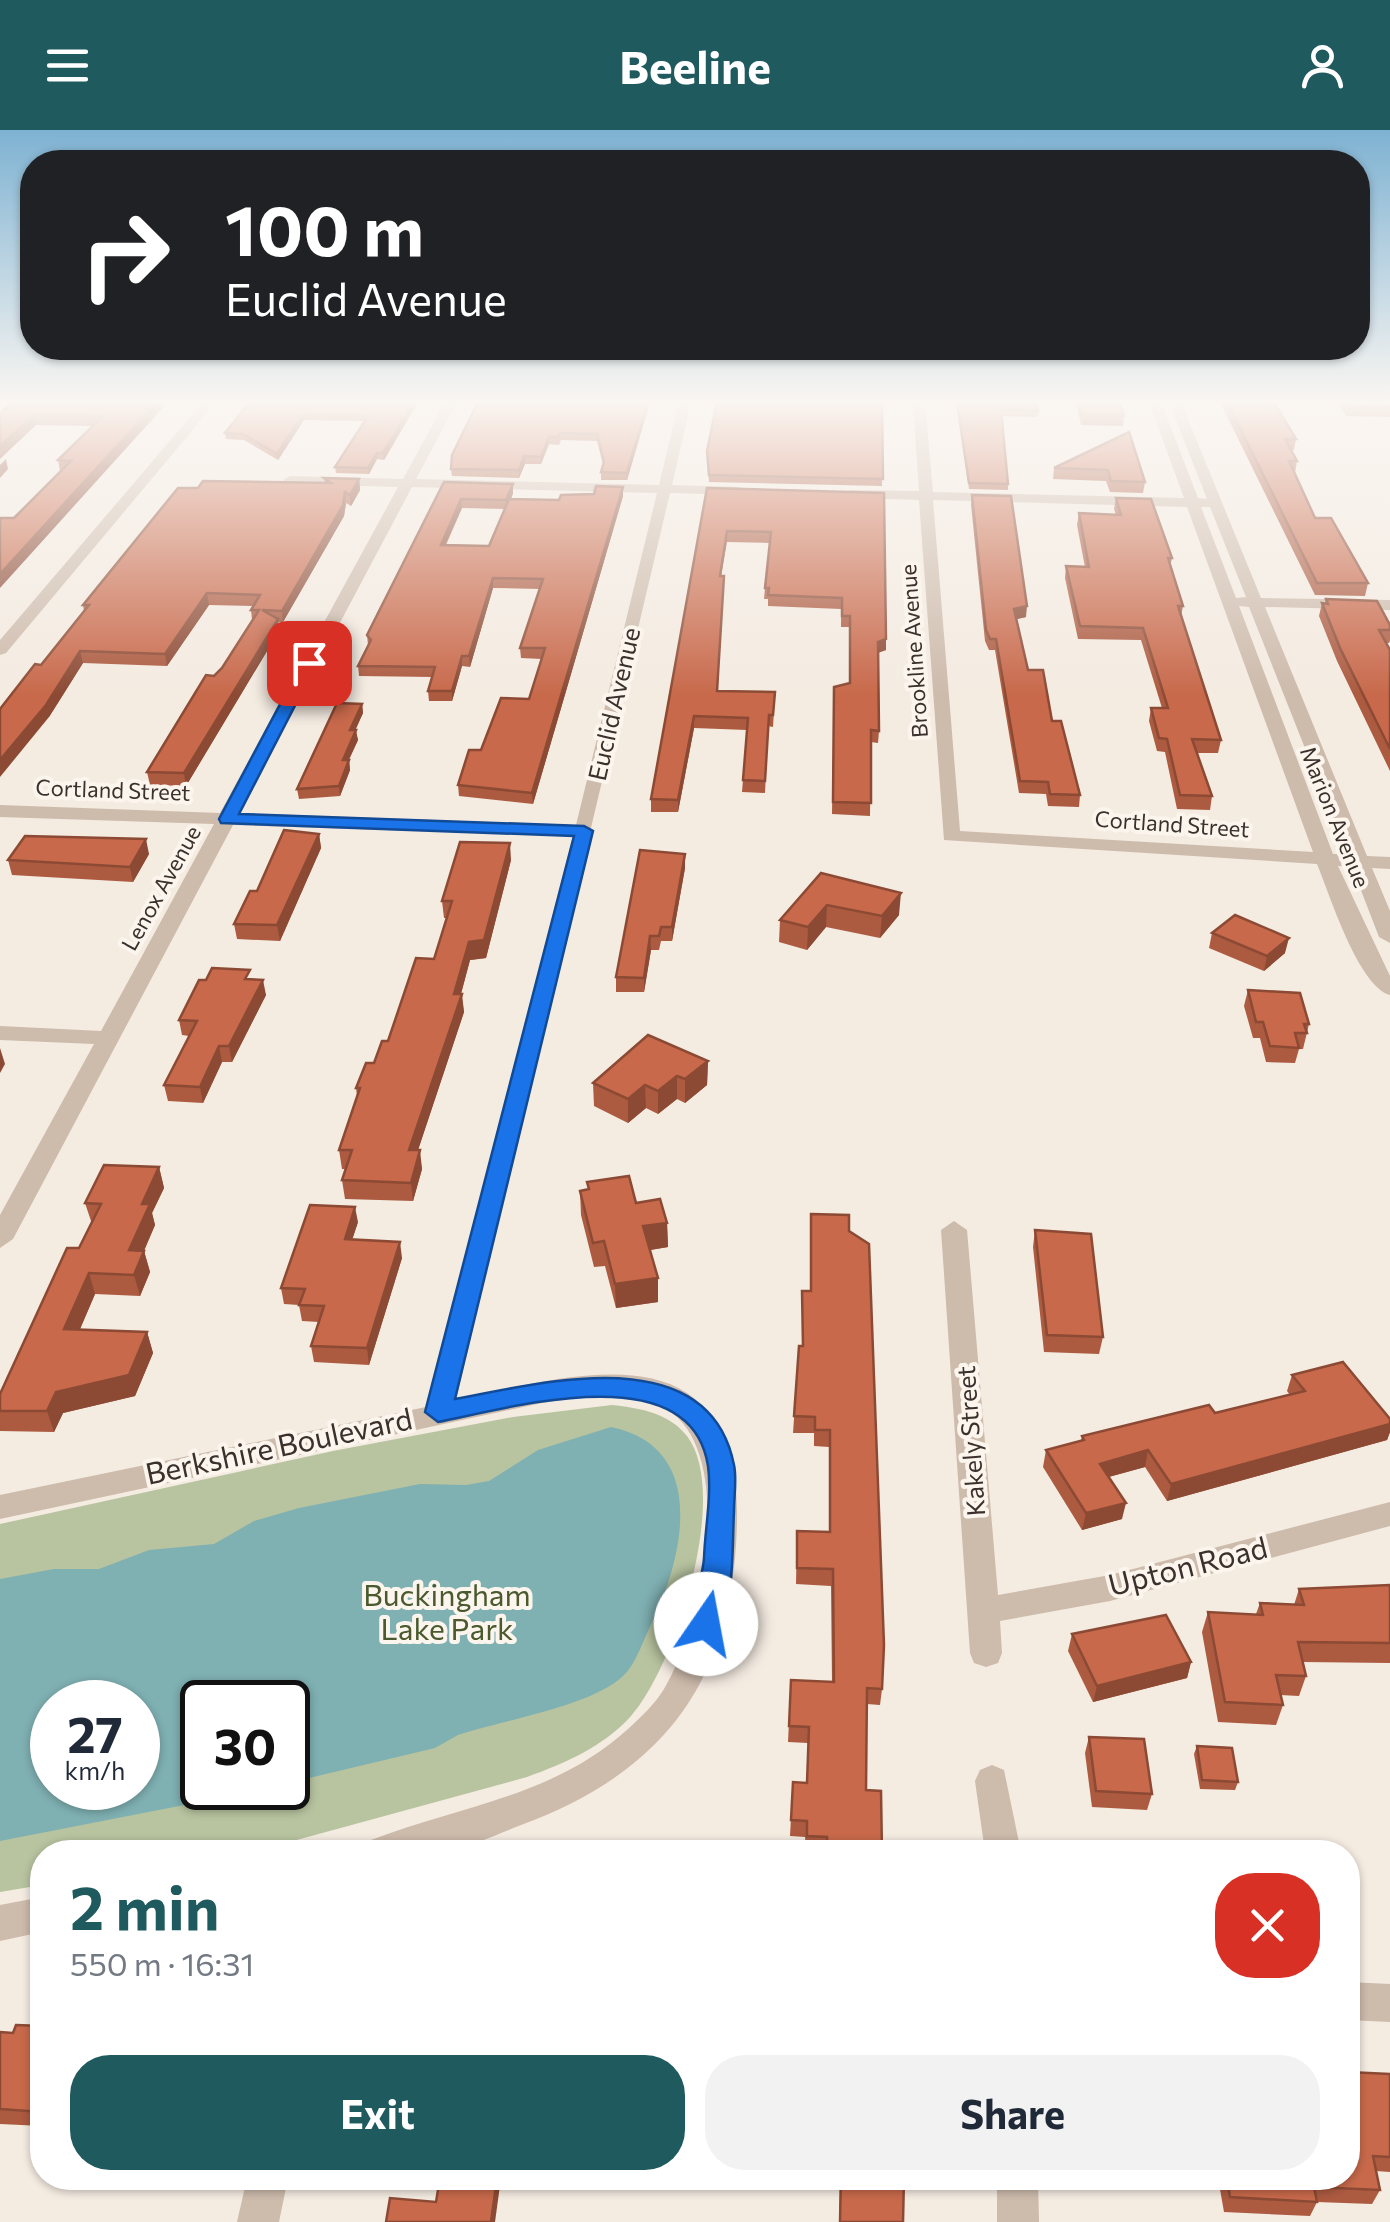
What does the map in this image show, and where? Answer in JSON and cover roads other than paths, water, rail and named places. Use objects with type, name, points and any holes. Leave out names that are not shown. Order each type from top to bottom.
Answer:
[{"type":"street","points":[[0,650],[127,500]]},
{"type":"street","name":"Lenox Avenue","points":[[0,1239],[399,500]]},
{"type":"street","name":"Euclid Avenue","points":[[438,1412],[662,500]]},
{"type":"street","name":"Brookline Avenue","points":[[927,500],[951,836]]},
{"type":"street","points":[[1087,500],[1214,503]]},
{"type":"street","name":"Marion Avenue","points":[[1213,500],[1390,937]]},
{"type":"street","name":"Marion Avenue","points":[[1192,502],[1325,859],[1374,972],[1390,988]]},
{"type":"street","points":[[1232,602],[1390,606]]},
{"type":"street","name":"Marion Avenue","points":[[1270,712],[1298,714]]},
{"type":"street","name":"Cortland Street","points":[[0,811],[584,831]]},
{"type":"street","name":"Cortland Street","points":[[951,836],[1390,863]]},
{"type":"street","points":[[0,1032],[108,1038]]},
{"type":"street","name":"Kakely Street","points":[[954,1230],[986,1653]]},
{"type":"street","name":"Berkshire Boulevard","points":[[0,1508],[438,1412],[591,1387],[627,1386],[677,1401],[704,1424],[722,1466],[717,1572],[695,1659],[676,1699],[639,1741],[606,1766],[522,1806],[420,1840]]},
{"type":"street","name":"Upton Road","points":[[984,1611],[1110,1588],[1390,1514]]},
{"type":"street","points":[[992,1781],[1000,1840]]},
{"type":"street","points":[[0,1923],[30,1917]]},
{"type":"street","points":[[1360,2001],[1390,2002]]},
{"type":"street","points":[[258,2222],[265,2190]]},
{"type":"street","points":[[1018,2190],[1018,2222]]},
{"type":"water","name":"Buckingham Lake Park","points":[[611,1427],[643,1439],[664,1458],[676,1483],[680,1511],[678,1542],[661,1602],[635,1660],[623,1676],[589,1696],[458,1735],[435,1748],[310,1778],[310,1680],[180,1680],[180,1806],[160,1810],[160,1680],[30,1680],[30,1810],[159,1810],[0,1841],[0,1579],[54,1569],[99,1569],[149,1550],[214,1544],[254,1521],[299,1508],[420,1484],[489,1481],[538,1450]]}]
